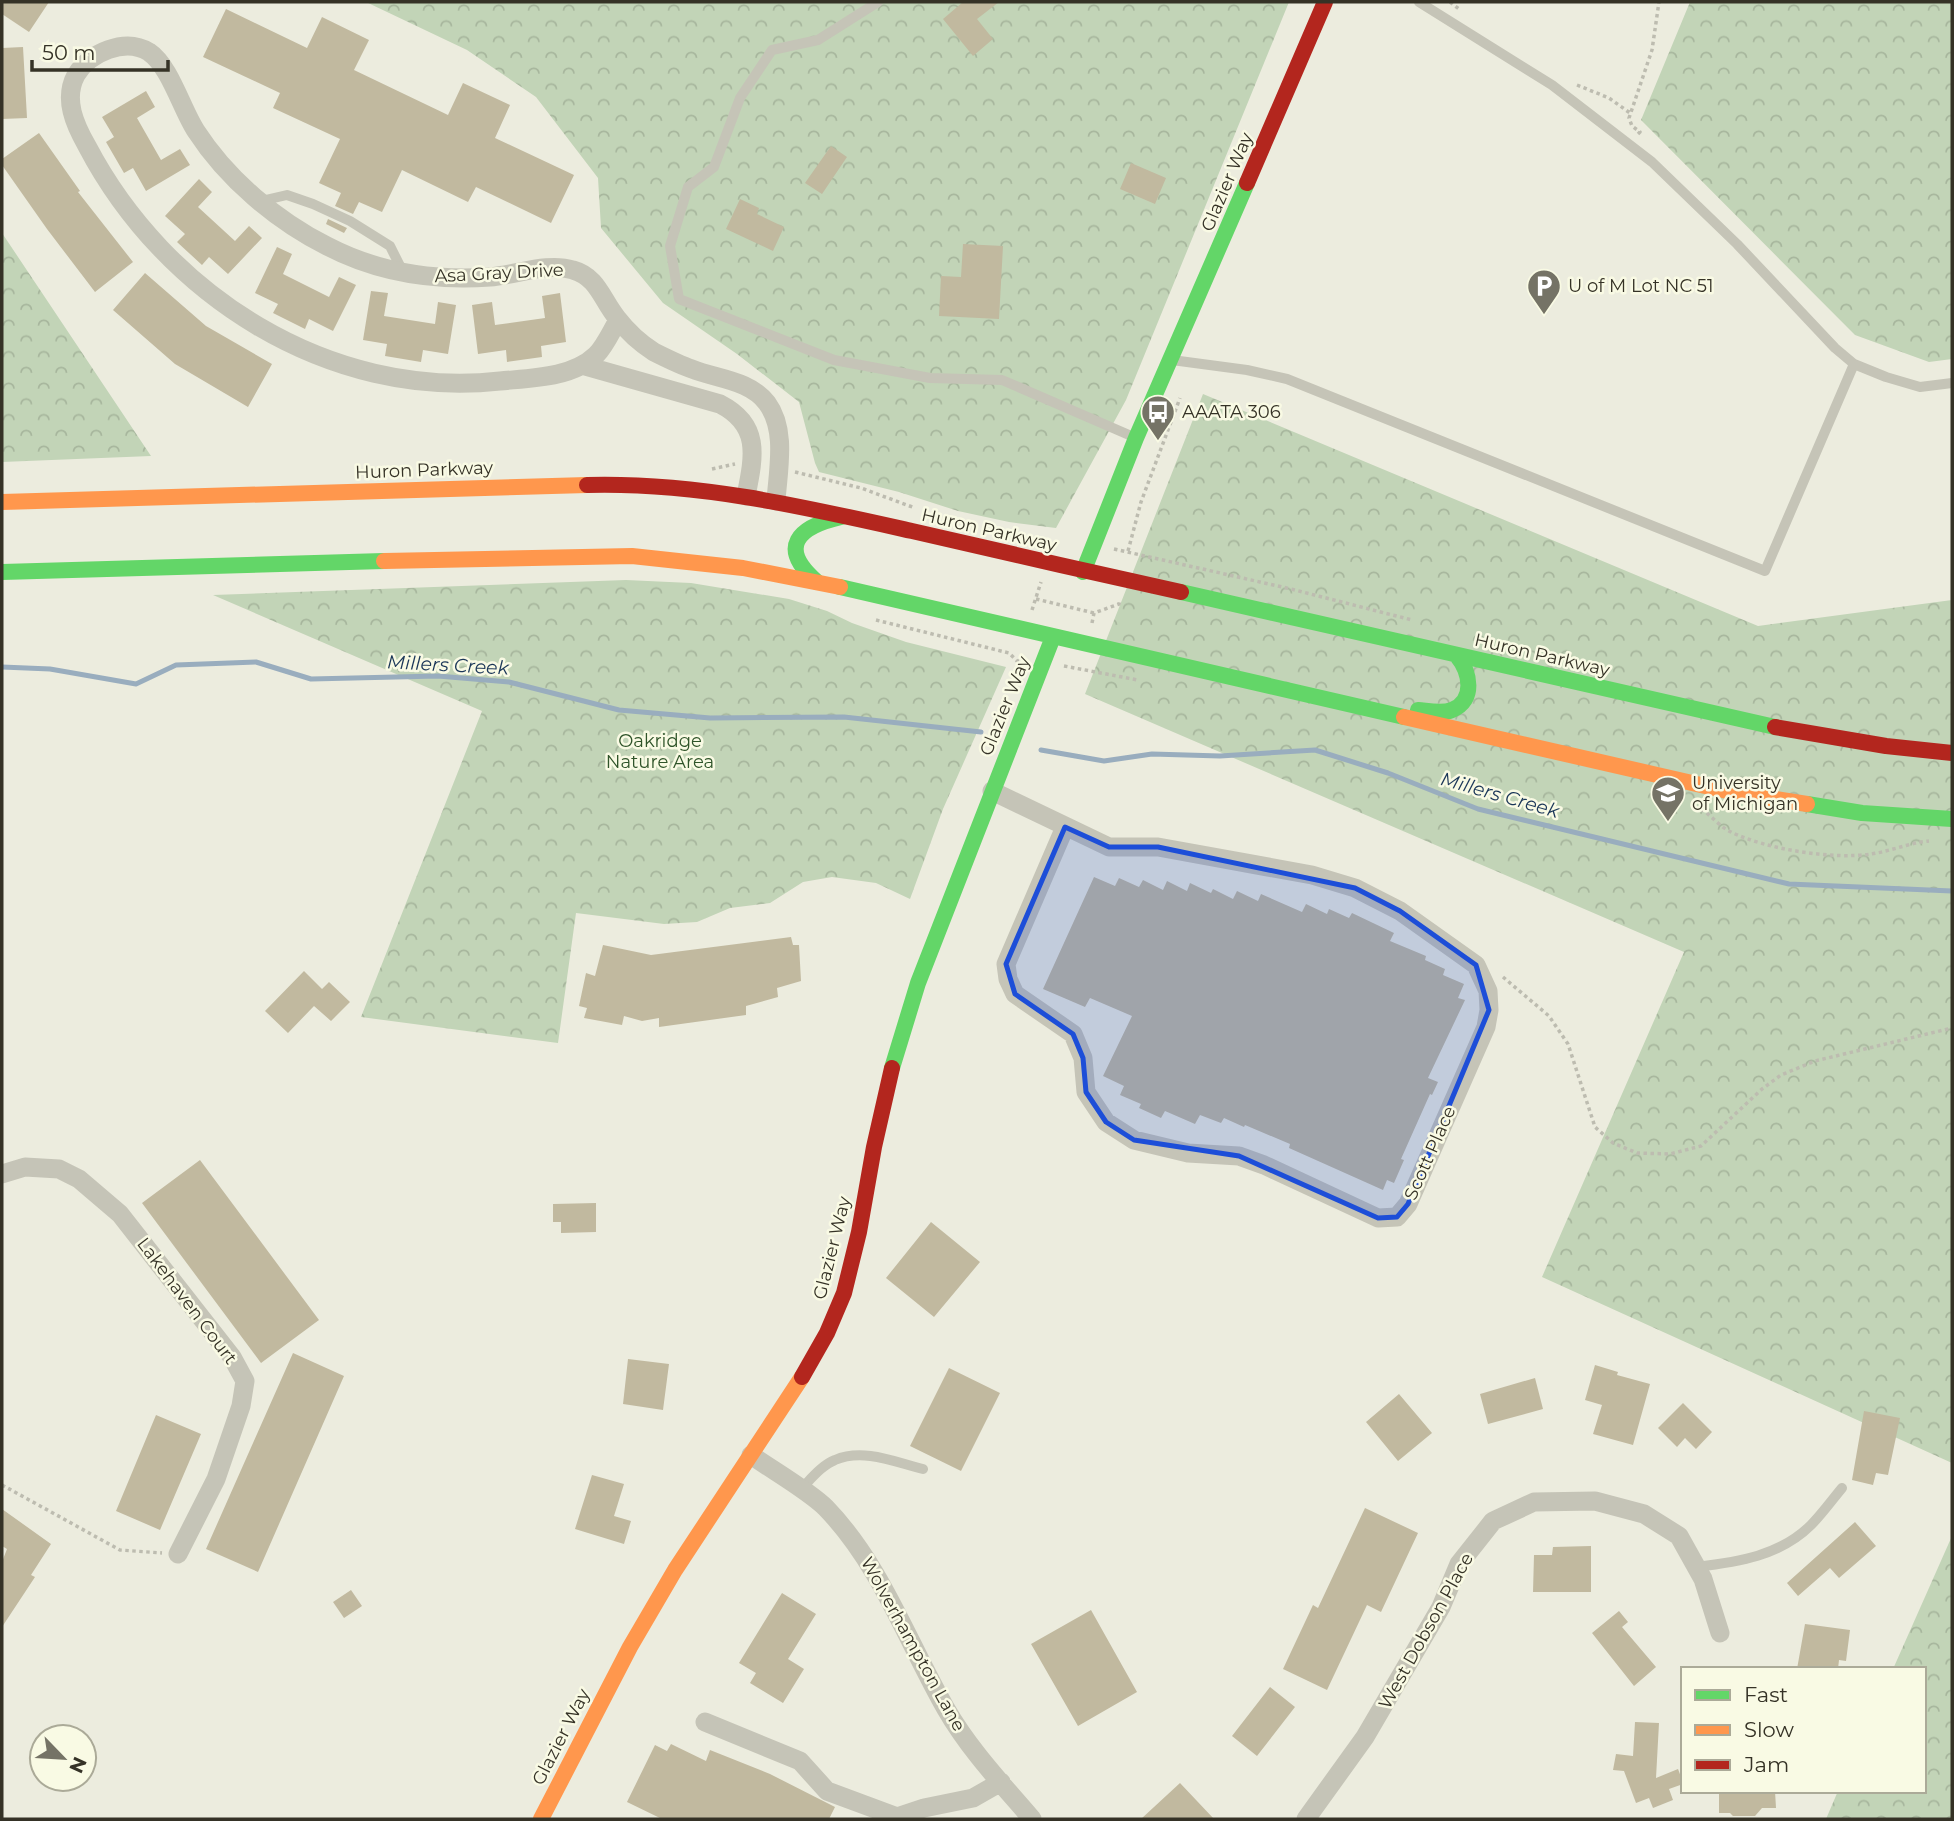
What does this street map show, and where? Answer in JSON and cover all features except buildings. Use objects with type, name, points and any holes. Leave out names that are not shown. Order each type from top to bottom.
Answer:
[{"type":"main road","name":"Glazier Way","points":[[1083,572],[1136,438],[1325,2]]},
{"type":"main road","name":"Huron Parkway","points":[[2,502],[599,485],[675,488],[746,496],[1804,734],[1952,753]]},
{"type":"main road","points":[[817,582],[797,564],[796,544],[808,528],[843,516]]},
{"type":"main road","points":[[2,572],[610,555],[730,564],[1727,791],[1863,813],[1952,819]]},
{"type":"main road","name":"Glazier Way","points":[[541,1819],[630,1647],[675,1570],[827,1333],[844,1293],[892,1064],[918,983],[1053,637]]},
{"type":"main road","points":[[1363,708],[1451,710],[1463,700],[1469,685],[1468,670],[1457,656]]},
{"type":"street","name":"Asa Gray Drive","points":[[618,320],[601,350],[582,365],[569,371],[540,377],[485,383],[430,382],[361,370],[262,330],[185,274],[154,243],[119,200],[77,127],[71,109],[71,89],[77,74],[90,58],[111,48],[148,51],[162,65],[196,131],[226,169],[296,229],[328,247],[364,262],[438,277],[490,277],[550,268],[570,268],[586,275],[598,286],[628,332],[654,351],[692,369],[739,383],[757,392],[766,401],[776,418],[779,441],[776,501]]},
{"type":"street","points":[[582,365],[720,404],[736,412],[746,425],[752,441],[752,467],[746,496]]},
{"type":"street","points":[[992,791],[1109,847],[1158,847],[1312,875],[1355,888],[1400,911],[1476,965]]},
{"type":"street","name":"Scott Place","points":[[1065,827],[1006,964],[1008,979],[1015,994],[1073,1034],[1083,1058],[1086,1092],[1106,1122],[1134,1140],[1188,1153],[1239,1156],[1378,1218],[1397,1217],[1408,1204],[1486,1027],[1488,991],[1476,965]]},
{"type":"street","name":"Lakehaven Court","points":[[2,1174],[25,1167],[59,1170],[79,1179],[120,1213],[232,1357],[245,1381],[241,1406],[216,1479],[178,1554]]},
{"type":"street","name":"Wolverhampton Lane","points":[[751,1455],[824,1506],[862,1552],[885,1588],[947,1712],[1032,1819]]},
{"type":"street","name":"West Dobson Place","points":[[1306,1819],[1366,1737],[1441,1607],[1459,1564],[1493,1521],[1534,1502],[1595,1500],[1644,1514],[1679,1535],[1703,1579],[1720,1633]]},
{"type":"street","points":[[705,1722],[800,1761],[827,1791],[897,1817],[924,1808],[974,1798],[1001,1783]]},
{"type":"lane","points":[[878,2],[818,40],[772,50],[740,97],[714,167],[688,187],[670,246],[679,299],[834,360],[930,378],[1002,380],[1136,438]]},
{"type":"lane","points":[[1419,2],[1552,85],[1652,162],[1746,253],[1835,348],[1854,364],[1920,387],[1952,383]]},
{"type":"lane","points":[[261,201],[287,195],[350,221],[390,246],[403,272]]},
{"type":"lane","points":[[1171,360],[1247,370],[1287,379],[1765,571],[1854,364]]},
{"type":"lane","points":[[800,1490],[833,1460],[853,1454],[923,1469]]},
{"type":"lane","points":[[1696,1567],[1751,1559],[1777,1550],[1809,1527],[1842,1488]]},
{"type":"path","points":[[1640,131],[1630,122],[1630,114],[1652,50],[1659,2]]},
{"type":"path","points":[[1609,98],[1630,114]]},
{"type":"path","points":[[802,473],[894,499],[923,512]]},
{"type":"path","points":[[1128,551],[1130,536]]},
{"type":"path","points":[[1120,550],[1291,589]]},
{"type":"path","points":[[1031,612],[1041,582]]},
{"type":"path","points":[[1036,598],[1094,613],[1119,604],[1121,595]]},
{"type":"path","points":[[1091,625],[1094,613]]},
{"type":"path","points":[[894,626],[1002,651],[1014,656],[1017,661]]},
{"type":"path","points":[[1060,665],[1091,672]]},
{"type":"path","points":[[1729,831],[1772,846],[1848,856],[1870,855],[1913,843],[1940,841]]},
{"type":"path","points":[[1476,965],[1503,976],[1549,1016],[1568,1044],[1595,1128],[1613,1143],[1637,1153],[1670,1154],[1701,1146],[1762,1089],[1792,1070],[1815,1061],[1952,1028]]},
{"type":"path","points":[[2,1485],[120,1550],[178,1554]]},
{"type":"highlighted area","points":[[1065,827],[1109,847],[1158,847],[1355,888],[1400,911],[1476,965],[1489,1010],[1408,1204],[1397,1217],[1378,1218],[1239,1156],[1134,1140],[1106,1122],[1086,1092],[1083,1058],[1073,1034],[1015,994],[1006,964]]},
{"type":"green space","points":[[366,2],[1289,2],[1126,400],[1056,528],[1009,522],[958,511],[899,492],[819,472],[799,402],[737,354],[663,303],[601,228],[598,178],[536,97],[467,50]]},
{"type":"green space","points":[[1690,2],[1952,2],[1952,359],[1929,362],[1855,335],[1641,120]]},
{"type":"green space","points":[[2,233],[151,456],[2,462]]},
{"type":"green space","points":[[1203,394],[1758,626],[1952,600],[1952,1463],[1542,1277],[1684,952],[1085,694]]},
{"type":"green space","name":"Oakridge Nature Area","points":[[626,580],[691,583],[789,599],[906,642],[1006,667],[943,809],[910,899],[876,883],[832,877],[803,882],[770,903],[730,908],[697,922],[664,924],[576,913],[558,1043],[361,1017],[482,711],[213,595]]},
{"type":"green space","points":[[1952,1536],[1952,1819],[1826,1819],[1837,1793],[1926,1793],[1926,1667],[1894,1667]]},
{"type":"waterway","name":"Millers Creek","points":[[2,667],[50,669],[136,684],[176,665],[256,662],[311,679],[438,676],[509,682],[619,710],[710,718],[844,717],[981,732]]},
{"type":"waterway","name":"Millers Creek","points":[[1041,750],[1104,761],[1152,754],[1220,756],[1315,750],[1388,773],[1478,809],[1789,884],[1952,891]]},
{"type":"traffic: fast","points":[[1083,572],[1136,438],[1247,183]]},
{"type":"traffic: fast","points":[[817,582],[798,558],[798,540],[813,526],[841,517]]},
{"type":"traffic: fast","points":[[2,572],[384,561]]},
{"type":"traffic: fast","points":[[840,587],[1404,717]]},
{"type":"traffic: fast","points":[[1181,592],[1775,727]]},
{"type":"traffic: fast","points":[[892,1068],[918,983],[1053,637]]},
{"type":"traffic: fast","points":[[1418,710],[1448,711],[1465,700],[1468,693],[1467,677],[1457,656]]},
{"type":"traffic: fast","points":[[1807,804],[1862,813],[1952,819]]},
{"type":"traffic: slow","points":[[2,502],[587,485]]},
{"type":"traffic: slow","points":[[384,561],[632,556],[743,568],[840,587]]},
{"type":"traffic: slow","points":[[1404,717],[1727,791],[1807,804]]},
{"type":"traffic: slow","points":[[541,1819],[630,1647],[675,1570],[802,1377]]},
{"type":"traffic: jam","points":[[1247,183],[1325,2]]},
{"type":"traffic: jam","points":[[587,485],[670,488],[791,505],[1181,592]]},
{"type":"traffic: jam","points":[[1775,727],[1886,746],[1952,753]]},
{"type":"traffic: jam","points":[[802,1377],[827,1333],[844,1293],[892,1068]]},
{"type":"place","name":"U of M Lot NC 51","points":[[1544,316]]},
{"type":"place","name":"AAATA 306","points":[[1158,442]]},
{"type":"place","name":"University of Michigan","points":[[1668,823]]}]
